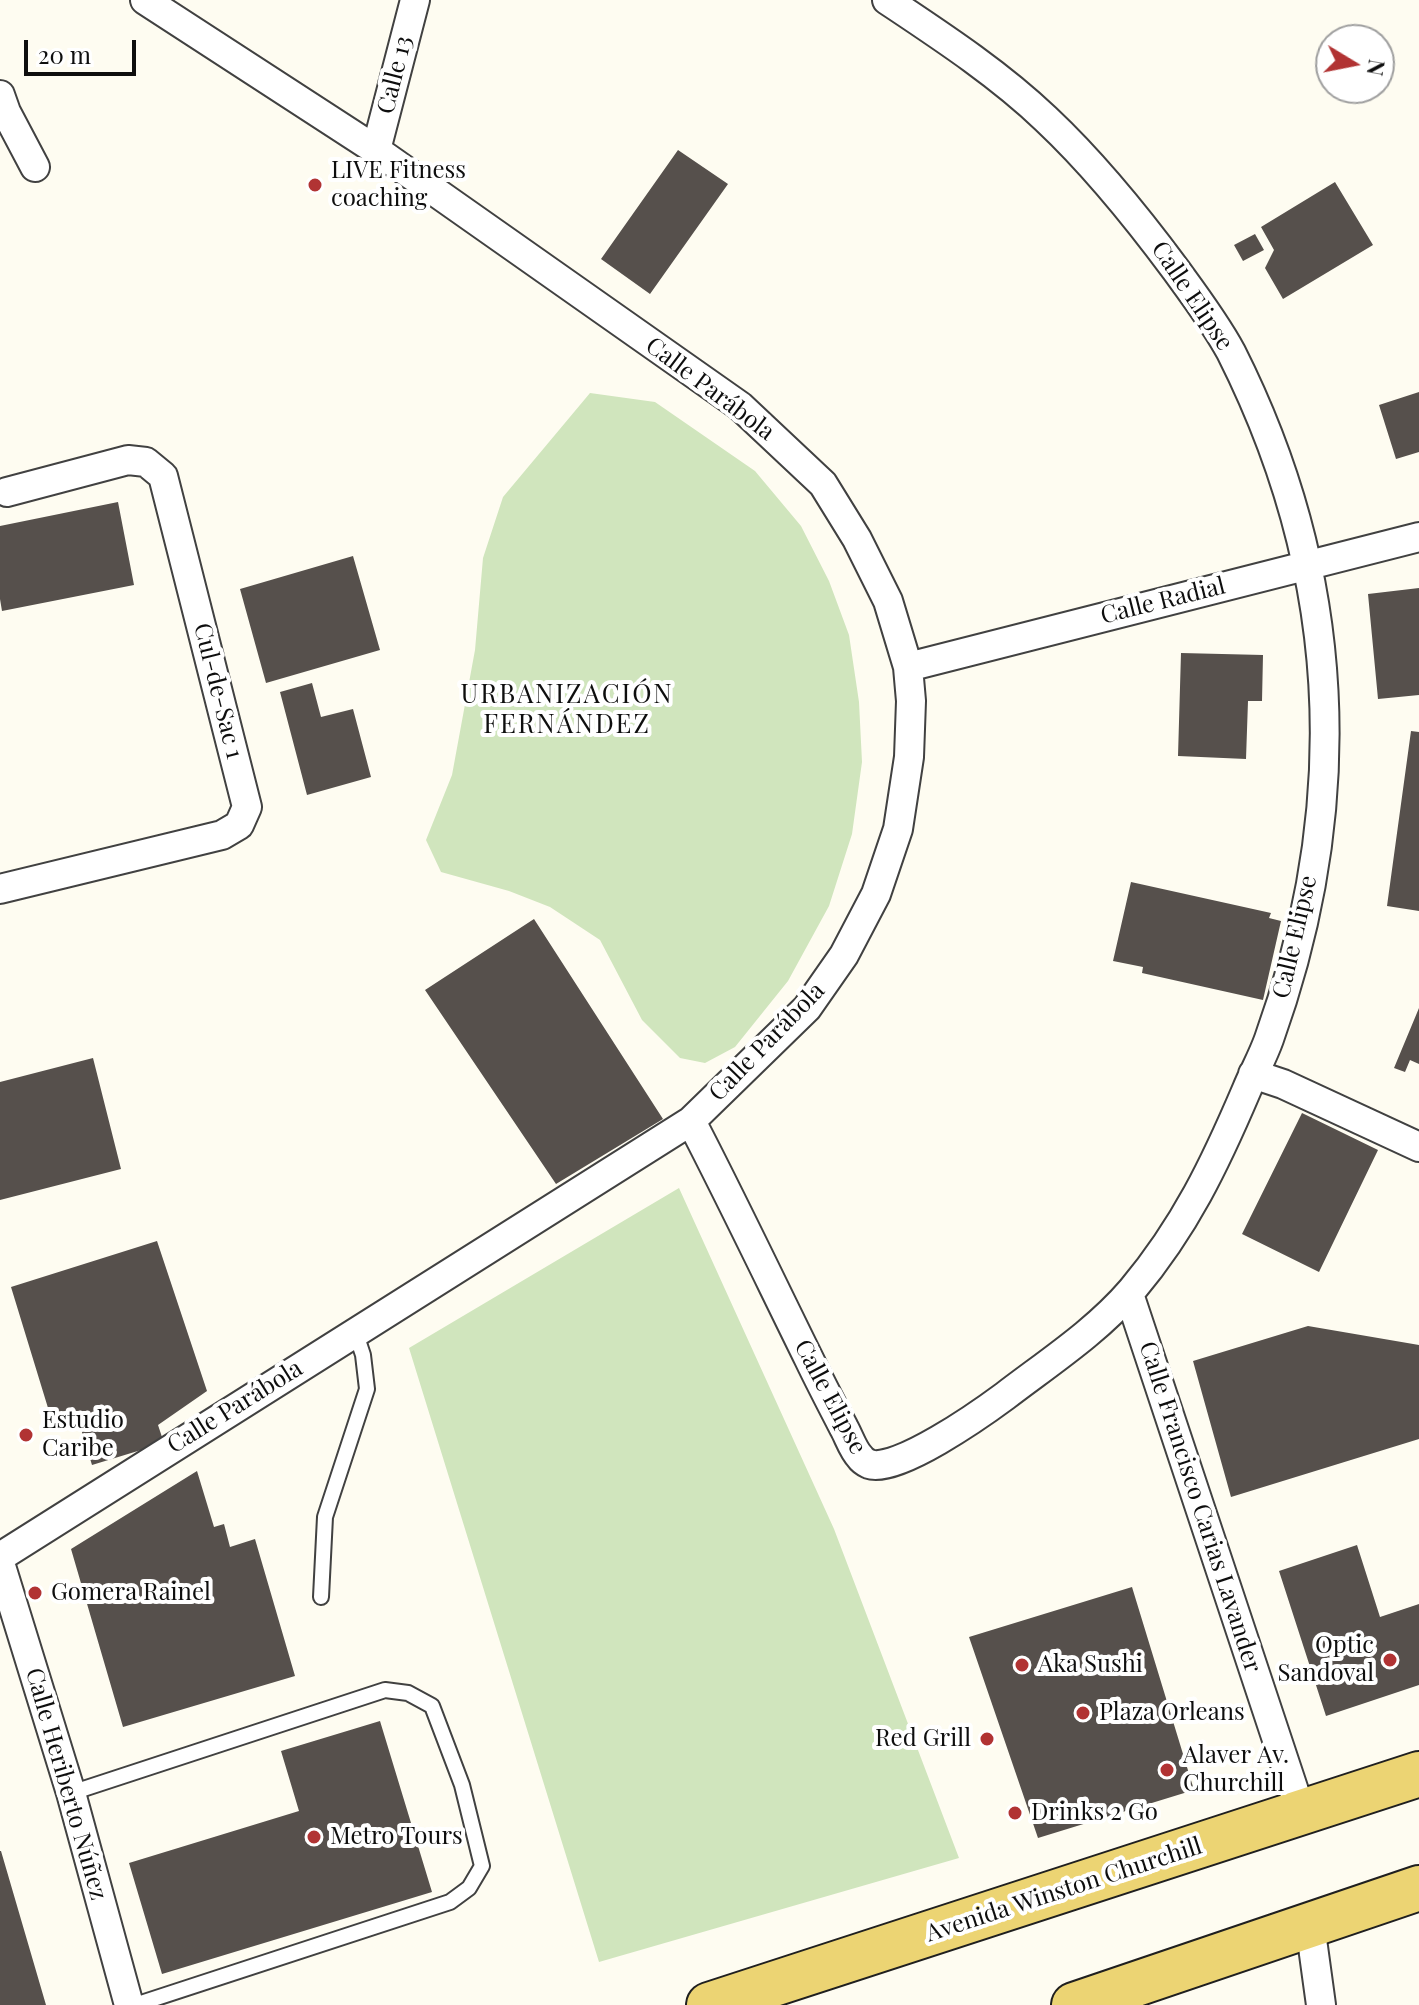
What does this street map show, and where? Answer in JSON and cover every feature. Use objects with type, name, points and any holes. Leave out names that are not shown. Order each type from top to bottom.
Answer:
[{"type":"main road","name":"Avenida Winston Churchill","points":[[709,2005],[1419,1774]]},
{"type":"main road","points":[[1074,2005],[1419,1888]]},
{"type":"street","name":"Calle Parábola","points":[[0,1557],[691,1121],[807,1008],[844,955],[876,894],[898,829],[909,757],[911,701],[908,667],[888,601],[857,539],[823,484],[740,406],[376,150],[145,0]]},
{"type":"street","name":"Calle 13","points":[[376,150],[415,0]]},
{"type":"street","name":"Calle Elipse","points":[[691,1121],[860,1458],[870,1464],[886,1463],[917,1453],[997,1402],[1091,1330],[1129,1294],[1167,1246],[1199,1197],[1268,1043],[1297,948],[1316,847],[1326,760],[1324,675],[1308,564],[1272,440],[1228,347],[1137,217],[1096,168],[1043,115],[988,71],[887,0]]},
{"type":"street","points":[[0,95],[35,167]]},
{"type":"street","name":"Cul-de-Sac 1","points":[[0,889],[222,835],[239,825],[247,807],[163,476],[146,462],[128,460],[7,492]]},
{"type":"street","name":"Calle Radial","points":[[908,667],[1419,537]]},
{"type":"street","points":[[1253,1074],[1283,1084],[1419,1147]]},
{"type":"street","name":"Calle Francisco Carias Lavander","points":[[1129,1294],[1301,1812]]},
{"type":"street","name":"Calle Heriberto Núñez","points":[[0,1563],[132,2005]]},
{"type":"street","points":[[1310,1925],[1321,2005]]},
{"type":"lane","points":[[321,1597],[325,1517],[367,1389],[363,1355],[355,1331]]},
{"type":"lane","points":[[71,1793],[385,1690],[408,1693],[432,1706],[462,1785],[482,1866],[469,1888],[450,1902],[132,2005]]},
{"type":"green space","points":[[590,393],[655,402],[755,471],[801,526],[829,581],[849,635],[859,702],[862,762],[852,834],[829,906],[788,981],[735,1047],[705,1063],[680,1058],[642,1020],[600,940],[550,907],[509,891],[441,872],[426,840],[452,775],[475,650],[483,558],[503,497]]},
{"type":"green space","points":[[679,1188],[834,1529],[959,1858],[599,1962],[409,1348]]},
{"type":"building","points":[[678,150],[728,184],[650,294],[601,259]]},
{"type":"building","points":[[1335,182],[1373,245],[1283,299],[1265,268],[1274,250],[1261,227]]},
{"type":"building","points":[[1255,234],[1264,250],[1243,261],[1234,245]]},
{"type":"building","points":[[1419,392],[1419,452],[1396,459],[1379,405]]},
{"type":"building","points":[[118,502],[134,585],[2,611],[0,526]]},
{"type":"building","points":[[353,556],[380,650],[266,683],[240,589]]},
{"type":"building","points":[[1419,588],[1419,695],[1378,699],[1368,594]]},
{"type":"building","points":[[1181,653],[1263,655],[1262,701],[1248,701],[1246,759],[1178,756]]},
{"type":"building","points":[[312,683],[321,717],[353,709],[371,777],[307,795],[280,692]]},
{"type":"building","points":[[1411,731],[1419,732],[1419,911],[1387,906]]},
{"type":"building","points":[[1131,882],[1271,913],[1269,918],[1281,921],[1263,1000],[1142,973],[1143,967],[1113,961]]},
{"type":"building","points":[[534,919],[663,1119],[556,1184],[425,990]]},
{"type":"building","points":[[1419,1008],[1419,1064],[1410,1060],[1405,1072],[1394,1068]]},
{"type":"building","points":[[93,1058],[121,1169],[0,1200],[0,1082]]},
{"type":"building","points":[[1302,1113],[1378,1150],[1319,1272],[1242,1234]]},
{"type":"building","points":[[157,1241],[207,1391],[158,1425],[164,1443],[92,1465],[76,1413],[52,1421],[11,1287]]},
{"type":"building","points":[[1308,1326],[1419,1345],[1419,1439],[1231,1497],[1193,1361]]},
{"type":"building","points":[[197,1471],[214,1527],[224,1524],[230,1547],[255,1539],[295,1676],[123,1727],[71,1549]]},
{"type":"building","points":[[1357,1545],[1380,1617],[1419,1604],[1419,1685],[1326,1716],[1279,1571]]},
{"type":"building","name":"Plaza Orleans","points":[[1132,1587],[1194,1790],[1038,1838],[969,1637]]},
{"type":"building","name":"Metro Tours","points":[[380,1721],[432,1892],[162,1974],[129,1863],[299,1811],[281,1751]]},
{"type":"building","points":[[1,1851],[46,2005],[0,2005]]},
{"type":"place","name":"LIVE Fitness coaching","points":[[315,185]]},
{"type":"place","name":"Estudio Caribe","points":[[26,1435]]},
{"type":"place","name":"Gomera Rainel","points":[[35,1593]]},
{"type":"place","name":"Optic Sandoval","points":[[1390,1660]]},
{"type":"place","name":"Aka Sushi","points":[[1022,1665]]},
{"type":"place","name":"Plaza Orleans","points":[[1083,1713]]},
{"type":"place","name":"Red Grill","points":[[987,1739]]},
{"type":"place","name":"Alaver Av. Churchill","points":[[1167,1770]]},
{"type":"place","name":"Drinks 2 Go","points":[[1015,1813]]},
{"type":"place","name":"Metro Tours","points":[[314,1837]]},
{"type":"district","name":"URBANIZACIÓN FERNÁNDEZ","points":[[567,710]]}]
